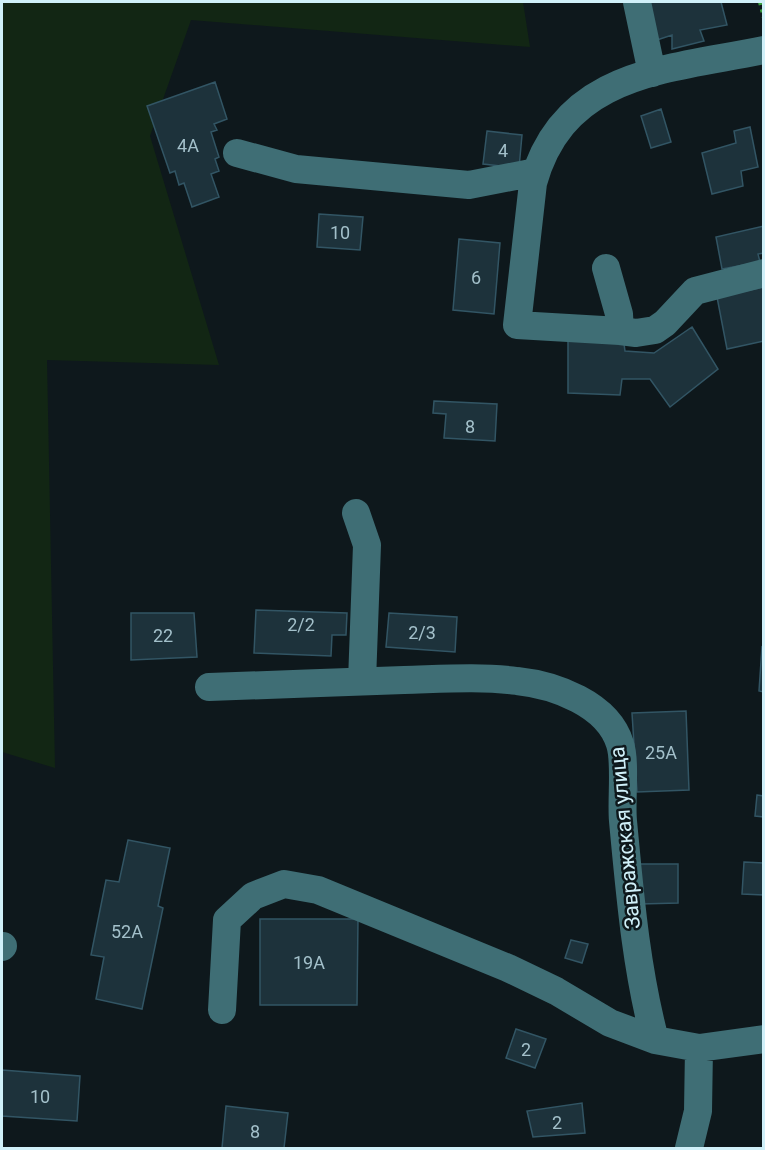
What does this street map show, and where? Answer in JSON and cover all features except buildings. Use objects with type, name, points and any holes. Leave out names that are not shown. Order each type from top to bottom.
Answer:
[{"type":"street","points":[[637,2],[652,73]]},
{"type":"street","points":[[764,50],[652,73],[615,85],[576,108],[548,143],[536,172],[517,325],[636,333],[655,330],[665,323],[695,291],[764,273]]},
{"type":"street","points":[[237,153],[296,169],[469,185],[536,172]]},
{"type":"street","points":[[606,268],[619,314],[620,331]]},
{"type":"street","points":[[356,513],[367,545],[362,681]]},
{"type":"street","name":"Завражская улица","points":[[209,687],[468,678],[518,681],[557,690],[590,706],[612,724],[621,746],[622,806],[634,947],[642,992],[655,1040]]},
{"type":"street","points":[[222,1010],[228,920],[253,896],[284,884],[318,890],[508,968],[556,991],[610,1023],[655,1040],[699,1048],[764,1039]]},
{"type":"street","points":[[690,1149],[698,1111],[699,1048]]},
{"type":"path","points":[[760,2],[764,18]]},
{"type":"green space","points":[[2,2],[523,2],[530,47],[191,20],[150,136],[219,365],[47,360],[55,768],[2,752]]}]
